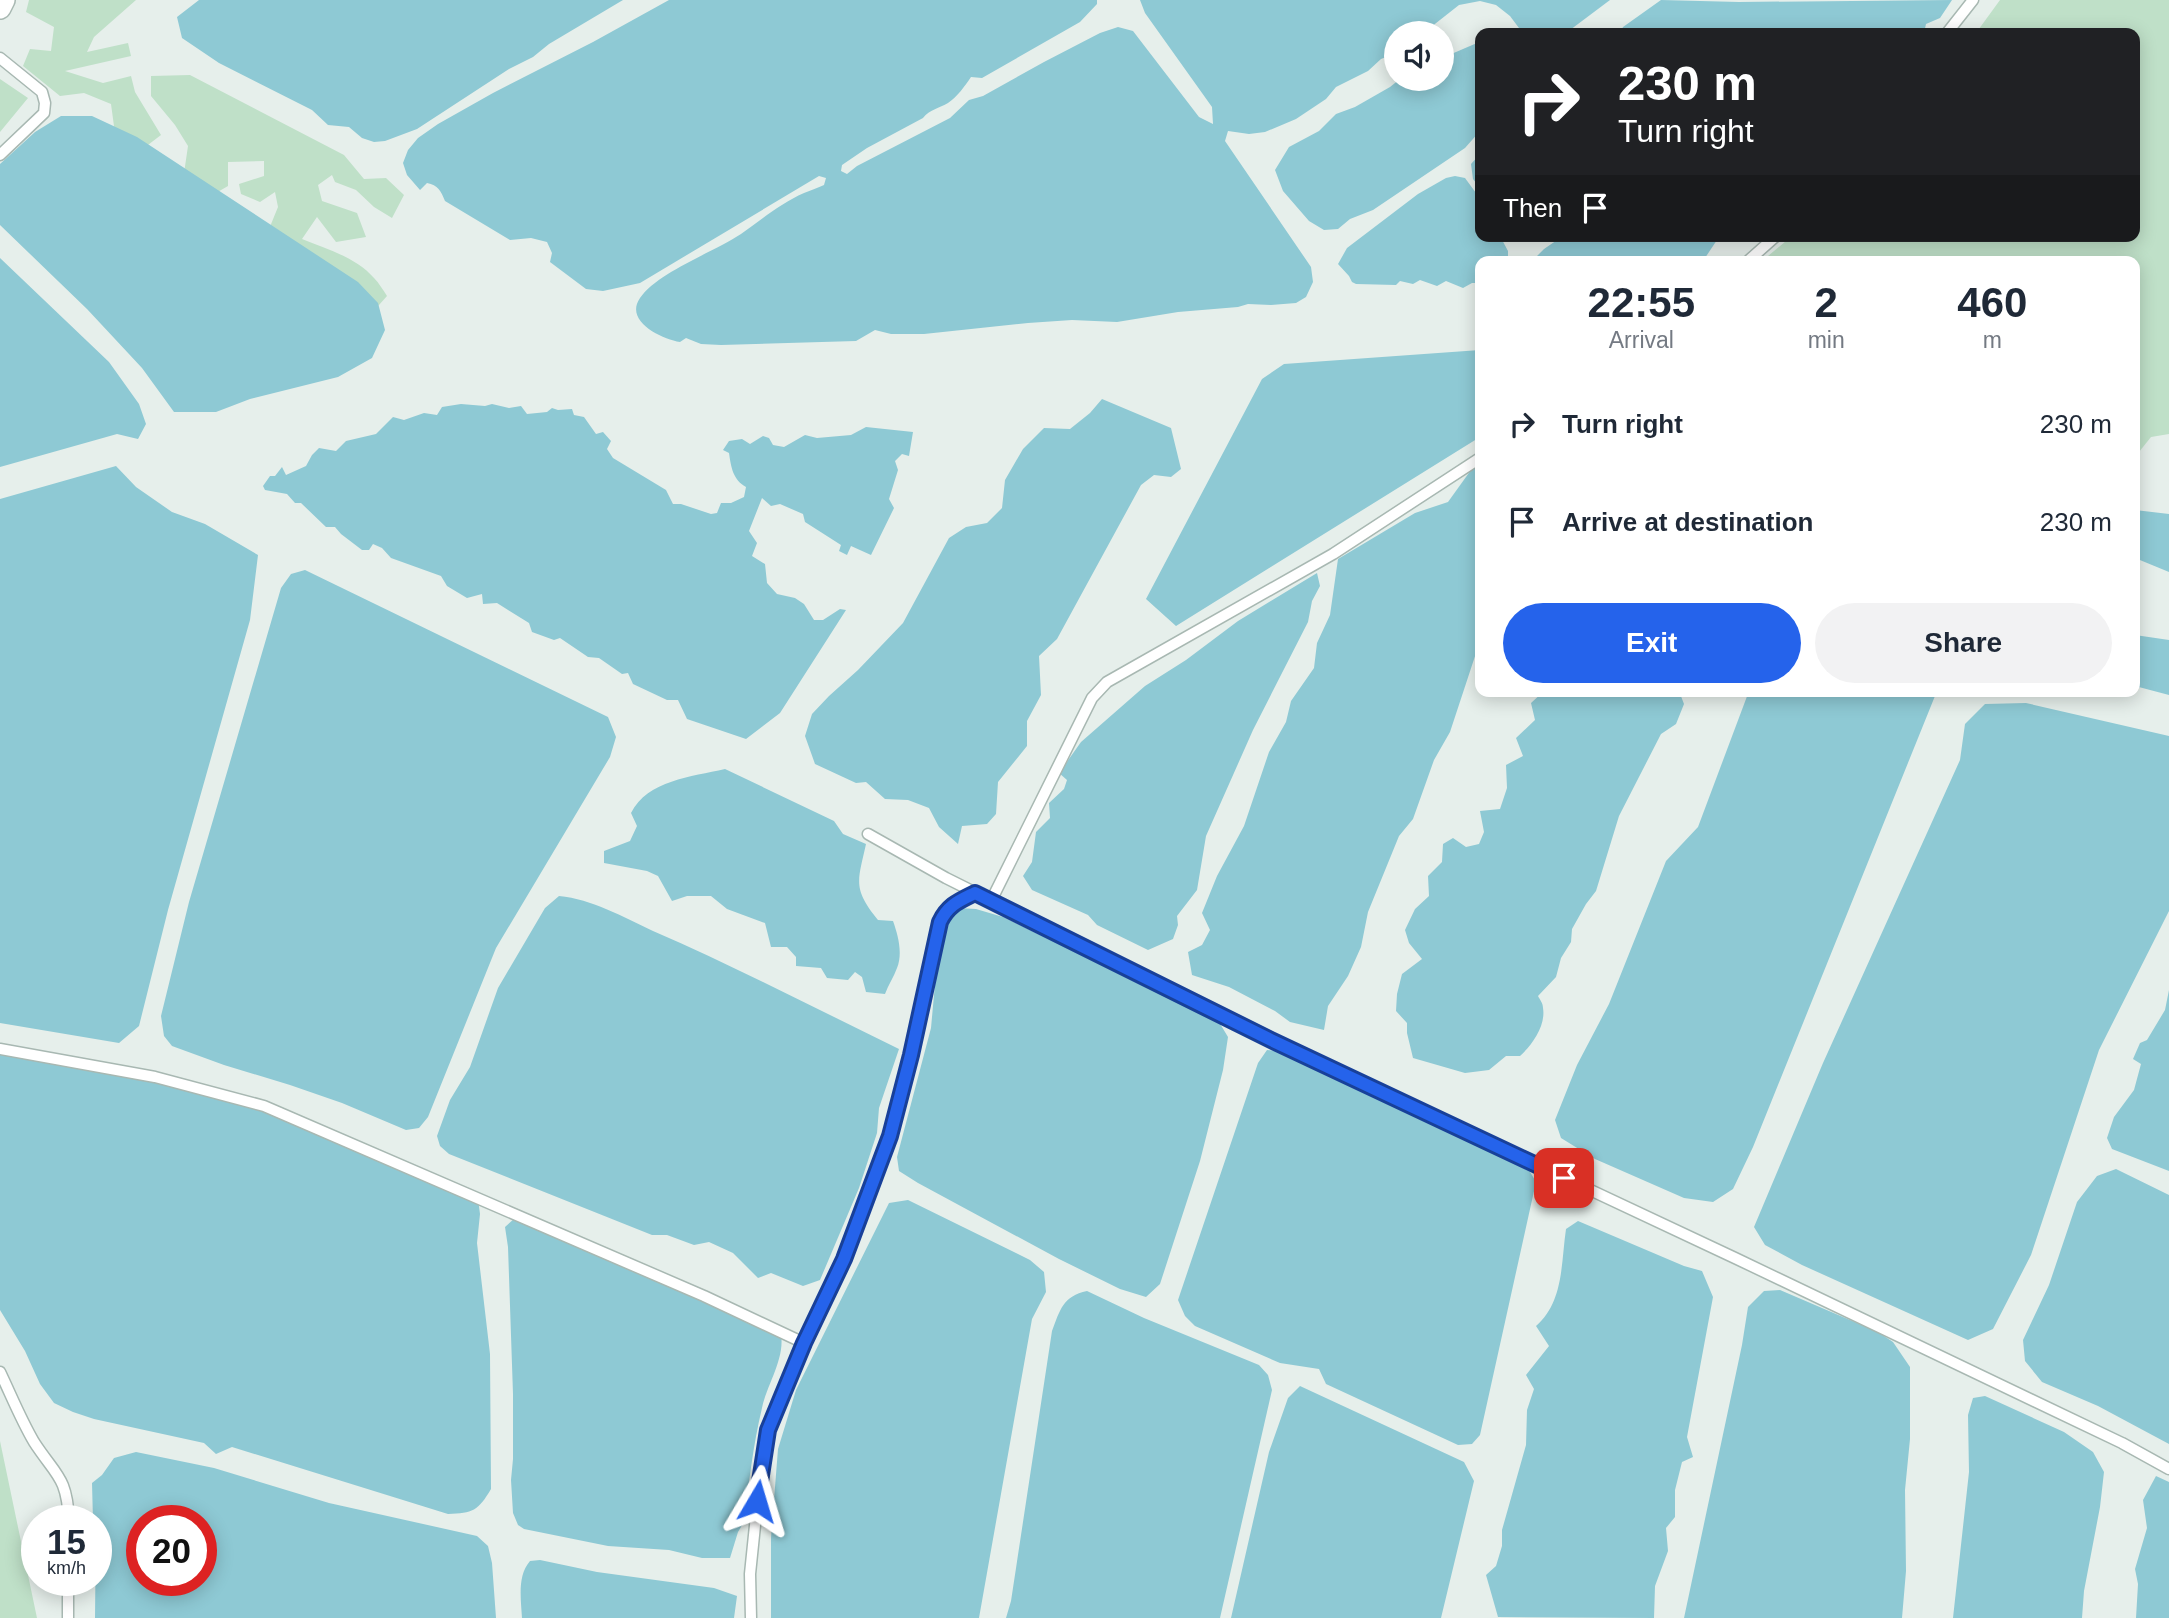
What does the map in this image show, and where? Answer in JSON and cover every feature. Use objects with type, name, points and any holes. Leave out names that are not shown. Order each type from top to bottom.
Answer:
[{"type":"street","points":[[0,8],[4,0]]},
{"type":"lane","points":[[1951,28],[1973,0]]},
{"type":"lane","points":[[0,58],[41,92],[45,103],[44,113],[0,155]]},
{"type":"lane","points":[[1754,256],[1769,242]]},
{"type":"lane","points":[[992,901],[1092,698],[1107,682],[1333,554],[1475,461]]},
{"type":"lane","points":[[868,834],[975,893],[1271,1040],[1735,1258],[2122,1443],[2169,1469]]},
{"type":"lane","points":[[751,1618],[750,1574],[760,1477],[768,1430],[804,1343],[844,1259],[890,1136],[940,922],[953,904],[975,893]]},
{"type":"lane","points":[[0,1049],[155,1077],[264,1106],[680,1285],[804,1343]]},
{"type":"lane","points":[[0,1372],[35,1443],[60,1476],[68,1505]]},
{"type":"lane","points":[[68,1596],[68,1618]]},
{"type":"green space","points":[[29,0],[136,0],[94,37],[87,52],[128,43],[131,56],[65,71],[103,83],[131,76],[135,92],[161,135],[140,151],[116,141],[111,104],[84,93],[60,96],[23,66],[30,49],[51,51],[54,27],[26,12]]},
{"type":"green space","points":[[2000,0],[2169,0],[2169,434],[2151,437],[2140,451],[2140,256],[1768,256],[1785,242],[2140,242],[2140,28],[1980,28]]},
{"type":"green space","points":[[190,75],[344,155],[364,179],[386,178],[404,195],[392,218],[374,207],[356,190],[335,182],[332,175],[318,185],[322,201],[357,213],[366,237],[336,242],[317,217],[302,239],[350,259],[376,280],[387,296],[371,314],[267,234],[278,207],[275,192],[260,202],[241,194],[239,184],[264,176],[264,161],[228,162],[228,186],[209,197],[183,180],[188,146],[151,96],[151,76]]},
{"type":"green space","points":[[0,79],[28,98],[0,132]]},
{"type":"green space","points":[[0,1441],[21,1541],[21,1596],[32,1596],[37,1618],[0,1618]]},
{"type":"water","points":[[199,0],[623,0],[417,129],[385,141],[374,142],[362,138],[349,127],[328,125],[312,110],[219,63],[182,38],[177,17]]},
{"type":"water","points":[[669,0],[1097,0],[1097,4],[1080,22],[982,78],[971,77],[958,95],[948,103],[842,165],[841,171],[847,174],[857,166],[950,118],[969,100],[983,96],[1100,33],[1118,27],[1133,31],[1199,117],[1213,124],[1212,107],[1145,13],[1140,0],[1610,0],[1573,28],[1519,28],[1510,16],[1496,5],[1480,1],[1459,5],[1439,21],[1384,21],[1384,58],[1368,71],[1336,87],[1326,99],[1296,119],[1265,132],[1249,134],[1228,131],[1225,141],[1311,267],[1313,282],[1306,297],[1296,303],[1248,304],[1117,322],[1072,320],[924,334],[891,334],[875,330],[856,341],[721,345],[701,344],[686,338],[680,342],[663,337],[647,327],[637,314],[636,306],[648,289],[687,263],[730,241],[787,202],[824,185],[826,178],[819,176],[640,283],[603,291],[586,289],[550,262],[552,253],[547,242],[531,238],[510,240],[445,201],[434,185],[427,183],[420,190],[407,175],[403,163],[408,150],[418,138],[493,93]]},
{"type":"water","points":[[1661,0],[1952,0],[1940,18],[1926,24],[1925,28],[1623,27]]},
{"type":"water","points":[[1475,44],[1475,137],[1465,148],[1373,210],[1350,219],[1338,229],[1324,230],[1309,221],[1283,191],[1275,170],[1289,147],[1319,131],[1336,114],[1384,90],[1454,91],[1454,53]]},
{"type":"water","points":[[61,116],[92,116],[137,137],[358,282],[378,303],[385,330],[372,358],[338,377],[250,399],[216,412],[174,412],[142,368],[87,309],[0,225],[0,164],[35,132]]},
{"type":"water","points":[[1475,160],[1475,182],[1473,179],[1471,164]]},
{"type":"water","points":[[1446,178],[1465,178],[1475,192],[1475,242],[1503,242],[1508,256],[1475,256],[1475,283],[1463,288],[1446,281],[1437,286],[1420,280],[1413,284],[1400,281],[1396,285],[1352,282],[1338,264],[1347,248],[1418,194]]},
{"type":"water","points":[[1554,242],[1716,242],[1706,256],[1537,256]]},
{"type":"water","points":[[0,258],[109,362],[139,404],[146,424],[138,439],[117,434],[0,467]]},
{"type":"water","points":[[1475,350],[1475,440],[1176,626],[1146,599],[1262,379],[1284,364]]},
{"type":"water","points":[[1102,399],[1171,428],[1181,469],[1171,477],[1154,475],[1141,485],[1057,639],[1039,656],[1041,695],[1027,721],[1027,746],[998,782],[996,814],[987,824],[962,826],[958,844],[939,827],[929,808],[908,800],[885,799],[866,782],[856,783],[815,764],[805,736],[812,714],[903,623],[949,538],[966,527],[987,523],[1002,508],[1005,480],[1023,449],[1044,428],[1070,429]]},
{"type":"water","points":[[492,404],[509,408],[521,406],[527,414],[547,412],[552,408],[572,409],[574,415],[584,417],[596,434],[603,432],[611,441],[607,449],[613,458],[666,490],[673,504],[711,514],[717,513],[721,503],[731,503],[744,497],[746,487],[735,477],[729,453],[723,450],[729,441],[742,439],[750,444],[763,436],[769,438],[773,445],[784,447],[805,435],[817,438],[851,435],[866,427],[913,432],[909,456],[902,454],[895,461],[898,470],[889,499],[894,508],[871,555],[851,546],[847,555],[839,551],[841,545],[805,522],[803,514],[780,504],[771,506],[762,498],[749,531],[757,543],[752,556],[765,564],[767,583],[777,594],[795,598],[804,604],[814,620],[823,620],[840,609],[846,610],[780,713],[746,739],[687,719],[678,700],[667,700],[633,684],[628,673],[622,674],[599,658],[588,657],[560,638],[554,640],[532,632],[529,623],[497,603],[483,604],[482,594],[467,598],[447,586],[441,576],[391,558],[382,548],[373,544],[369,550],[362,550],[335,527],[326,527],[301,503],[295,503],[287,494],[265,490],[263,486],[270,476],[275,476],[282,467],[286,475],[306,466],[319,448],[336,451],[346,441],[376,434],[393,417],[404,420],[424,413],[437,415],[442,407]]},
{"type":"water","points":[[116,466],[136,487],[172,512],[205,524],[258,555],[250,620],[168,910],[139,1026],[119,1043],[0,1023],[0,499]]},
{"type":"water","points":[[1475,467],[1475,656],[1450,732],[1434,760],[1413,819],[1399,836],[1368,912],[1361,947],[1348,976],[1328,1006],[1324,1030],[1290,1022],[1229,987],[1192,975],[1188,952],[1202,945],[1210,930],[1202,913],[1217,876],[1244,826],[1269,752],[1286,722],[1291,701],[1314,668],[1317,643],[1330,615],[1338,559],[1415,513],[1448,502]]},
{"type":"water","points":[[2140,511],[2169,514],[2169,572],[2140,560]]},
{"type":"water","points":[[305,570],[608,717],[616,737],[610,757],[496,948],[428,1117],[419,1128],[406,1130],[342,1103],[224,1065],[172,1046],[164,1036],[161,1016],[189,902],[281,588],[291,574]]},
{"type":"water","points":[[1317,573],[1320,586],[1312,601],[1308,622],[1253,730],[1206,836],[1197,890],[1177,916],[1178,925],[1173,939],[1148,950],[1097,925],[1088,915],[1032,890],[1023,876],[1032,862],[1036,832],[1050,818],[1049,803],[1064,789],[1067,780],[1059,773],[1081,742],[1145,686],[1186,660],[1238,621]]},
{"type":"water","points":[[2140,636],[2169,640],[2169,695],[2140,687]]},
{"type":"water","points":[[1538,697],[1681,697],[1684,704],[1676,724],[1661,734],[1619,816],[1596,891],[1572,929],[1571,942],[1561,958],[1556,977],[1538,996],[1543,1015],[1537,1035],[1520,1056],[1506,1056],[1489,1070],[1465,1073],[1413,1058],[1407,1023],[1396,1011],[1397,994],[1402,974],[1422,959],[1409,943],[1405,930],[1415,909],[1429,896],[1428,876],[1442,862],[1443,844],[1453,838],[1466,847],[1479,844],[1484,832],[1480,811],[1500,809],[1507,788],[1506,765],[1523,756],[1516,738],[1535,720],[1531,703]]},
{"type":"water","points":[[1747,697],[1935,697],[1753,1147],[1733,1189],[1713,1202],[1684,1198],[1595,1159],[1561,1138],[1555,1120],[1577,1065],[1609,1004],[1666,861],[1698,827]]},
{"type":"water","points":[[2026,703],[2169,736],[2169,911],[2099,1050],[2031,1255],[1993,1329],[1968,1340],[1802,1265],[1765,1245],[1754,1227],[1823,1063],[1960,760],[1965,724],[1985,704]]},
{"type":"water","points":[[725,769],[834,821],[843,834],[866,844],[859,876],[861,892],[878,920],[893,921],[899,944],[899,962],[885,994],[866,992],[862,977],[855,972],[848,980],[827,978],[821,968],[796,966],[796,957],[787,947],[771,947],[765,923],[727,909],[711,896],[687,896],[672,901],[658,876],[647,871],[604,863],[604,851],[630,841],[637,826],[631,813],[648,793],[672,782]]},
{"type":"water","points":[[559,896],[583,901],[619,915],[899,1049],[879,1108],[877,1133],[859,1188],[820,1280],[803,1286],[771,1273],[758,1278],[733,1253],[709,1242],[694,1245],[667,1235],[652,1235],[449,1154],[440,1146],[437,1136],[450,1100],[470,1067],[498,988],[545,908]]},
{"type":"water","points":[[958,908],[976,909],[1003,917],[1219,1022],[1228,1037],[1223,1070],[1200,1161],[1160,1284],[1146,1297],[1120,1289],[1059,1259],[899,1171],[897,1157],[931,1028],[943,928]]},
{"type":"water","points":[[2169,990],[2169,1171],[2112,1149],[2107,1138],[2114,1117],[2134,1090],[2141,1064],[2133,1059],[2140,1043],[2147,1040],[2165,1010]]},
{"type":"water","points":[[0,1049],[108,1070],[253,1108],[352,1145],[478,1199],[480,1214],[477,1243],[490,1354],[491,1489],[482,1502],[469,1511],[448,1514],[232,1447],[216,1454],[204,1443],[94,1419],[54,1403],[40,1384],[25,1351],[0,1310]]},
{"type":"water","points":[[1267,1050],[1280,1051],[1526,1165],[1536,1182],[1480,1435],[1472,1444],[1458,1445],[1326,1384],[1319,1369],[1280,1363],[1195,1326],[1185,1316],[1178,1300],[1258,1063]]},
{"type":"water","points":[[2116,1169],[2169,1195],[2169,1444],[2098,1406],[2042,1382],[2025,1361],[2023,1340],[2049,1285],[2077,1202],[2097,1176]]},
{"type":"water","points":[[908,1200],[1030,1260],[1044,1272],[1046,1292],[1032,1319],[979,1618],[771,1618],[771,1538],[778,1449],[796,1390],[889,1203]]},
{"type":"water","points":[[515,1218],[781,1334],[780,1353],[759,1422],[744,1522],[730,1558],[702,1558],[669,1550],[608,1546],[524,1529],[518,1525],[513,1513],[511,1480],[513,1394],[505,1227]]},
{"type":"water","points":[[1578,1221],[1702,1271],[1713,1297],[1687,1437],[1693,1457],[1682,1462],[1675,1490],[1675,1517],[1666,1528],[1668,1551],[1655,1586],[1654,1618],[1498,1617],[1486,1575],[1496,1566],[1502,1546],[1502,1530],[1526,1445],[1527,1410],[1534,1389],[1526,1375],[1549,1346],[1536,1326],[1552,1305],[1560,1281],[1566,1229]]},
{"type":"water","points":[[1780,1290],[1878,1332],[1893,1342],[1910,1367],[1910,1439],[1905,1490],[1906,1571],[1902,1618],[1684,1618],[1748,1307],[1764,1291]]},
{"type":"water","points":[[1087,1291],[1144,1318],[1259,1365],[1268,1375],[1272,1390],[1220,1618],[1006,1618],[1011,1601],[1052,1331],[1067,1300]]},
{"type":"water","points":[[1300,1386],[1464,1462],[1474,1481],[1441,1618],[1231,1618],[1269,1452],[1288,1398]]},
{"type":"water","points":[[1985,1396],[2064,1432],[2093,1452],[2104,1472],[2082,1618],[1953,1618],[1969,1472],[1968,1415],[1973,1398]]},
{"type":"water","points":[[136,1452],[214,1468],[329,1503],[477,1536],[488,1546],[492,1563],[496,1618],[95,1618],[95,1596],[112,1596],[112,1505],[93,1505],[92,1483],[102,1475],[114,1458]]},
{"type":"water","points":[[2156,1476],[2169,1482],[2169,1618],[2136,1618],[2138,1584],[2135,1569],[2147,1528],[2143,1500]]},
{"type":"water","points":[[540,1560],[597,1572],[714,1588],[737,1596],[734,1618],[522,1618],[523,1574],[530,1561]]},
{"type":"route","points":[[757,1501],[768,1430],[804,1343],[844,1259],[890,1136],[940,922],[953,904],[975,893],[1271,1040],[1564,1178]]}]
